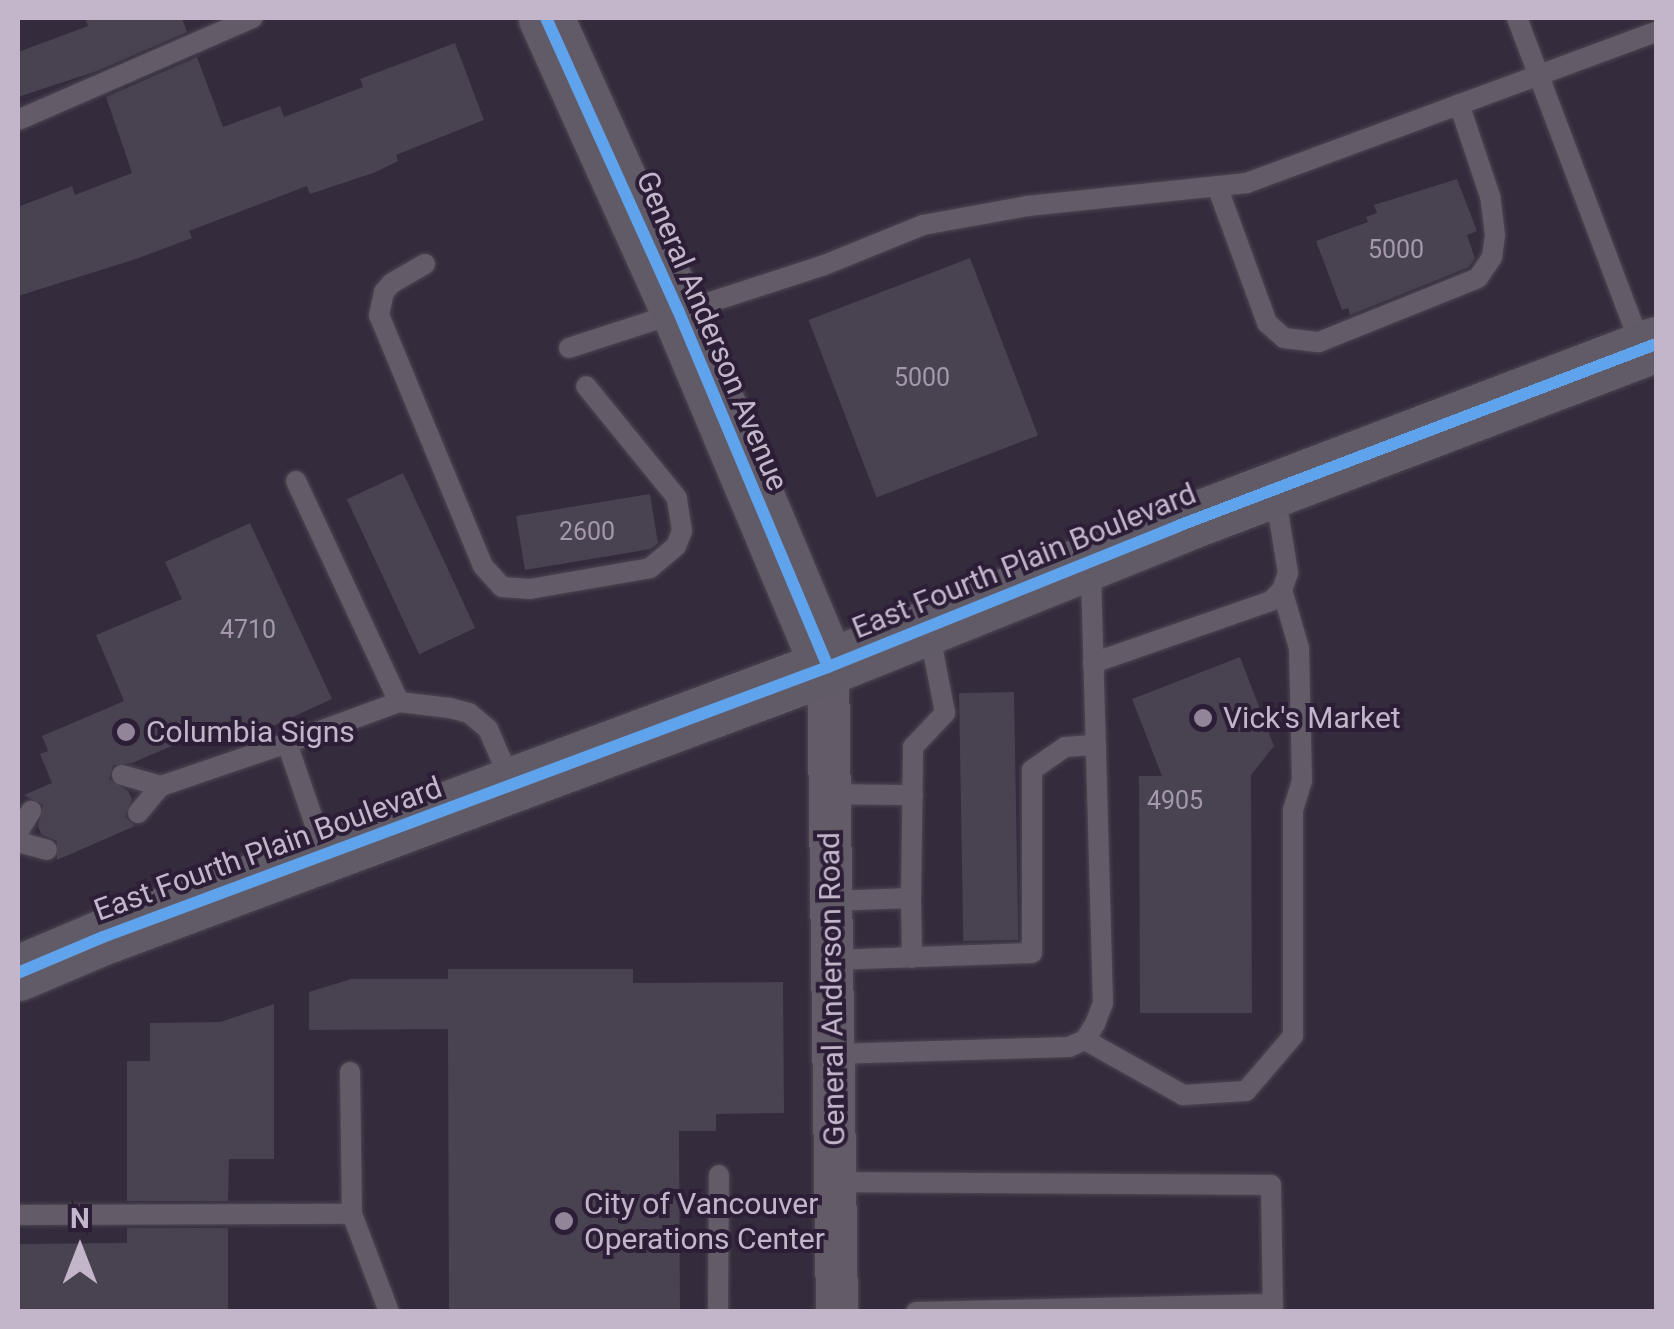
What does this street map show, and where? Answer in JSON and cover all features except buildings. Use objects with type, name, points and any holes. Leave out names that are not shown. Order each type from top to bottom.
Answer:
[{"type":"main road","name":"General Anderson Avenue","points":[[546,18],[678,310],[828,667]]},
{"type":"main road","name":"East Fourth Plain Boulevard","points":[[18,973],[828,667],[1274,489],[1649,346]]},
{"type":"street","name":"General Anderson Road","points":[[828,667],[837,1312]]},
{"type":"lane","points":[[18,120],[254,18]]},
{"type":"lane","points":[[1517,18],[1649,346]]},
{"type":"lane","points":[[569,348],[805,272],[923,225],[1028,206],[1248,183],[1656,32]]},
{"type":"lane","points":[[1217,186],[1267,323],[1284,338],[1319,342],[1478,278],[1492,258],[1495,234],[1490,196],[1459,104]]},
{"type":"lane","points":[[425,264],[392,282],[384,292],[379,315],[484,566],[502,587],[530,589],[650,568],[676,546],[682,531],[677,498],[586,386]]},
{"type":"lane","points":[[296,481],[400,702]]},
{"type":"lane","points":[[1086,1040],[1183,1095],[1246,1090],[1293,1036],[1293,810],[1302,781],[1299,648],[1277,595],[1288,559],[1274,489]]},
{"type":"lane","points":[[833,1054],[1069,1048],[1086,1040],[1103,1003],[1091,562]]},
{"type":"lane","points":[[1093,662],[1277,595]]},
{"type":"lane","points":[[912,958],[913,747],[945,713],[928,626]]},
{"type":"lane","points":[[138,813],[161,786],[400,702],[469,713],[488,729],[512,784]]},
{"type":"lane","points":[[287,743],[325,854]]},
{"type":"lane","points":[[832,960],[1032,954],[1032,770],[1065,748],[1096,745]]},
{"type":"lane","points":[[122,775],[161,786]]},
{"type":"lane","points":[[830,794],[912,795]]},
{"type":"lane","points":[[18,832],[31,812]]},
{"type":"lane","points":[[18,842],[48,850]]},
{"type":"lane","points":[[831,901],[911,898]]},
{"type":"lane","points":[[350,1072],[352,1214],[389,1312]]},
{"type":"lane","points":[[718,1312],[719,1176]]},
{"type":"lane","points":[[836,1182],[1271,1184],[1273,1308],[916,1312]]},
{"type":"lane","points":[[18,1214],[352,1214]]},
{"type":"cycle path","points":[[546,18],[678,310],[828,667]]},
{"type":"cycle path","points":[[18,973],[103,937],[828,667],[1178,526],[1656,344]]},
{"type":"place","name":"Vick's Market","points":[[1203,718]]},
{"type":"place","name":"Columbia Signs","points":[[126,732]]},
{"type":"place","name":"City of Vancouver Operations Center","points":[[564,1221]]}]
